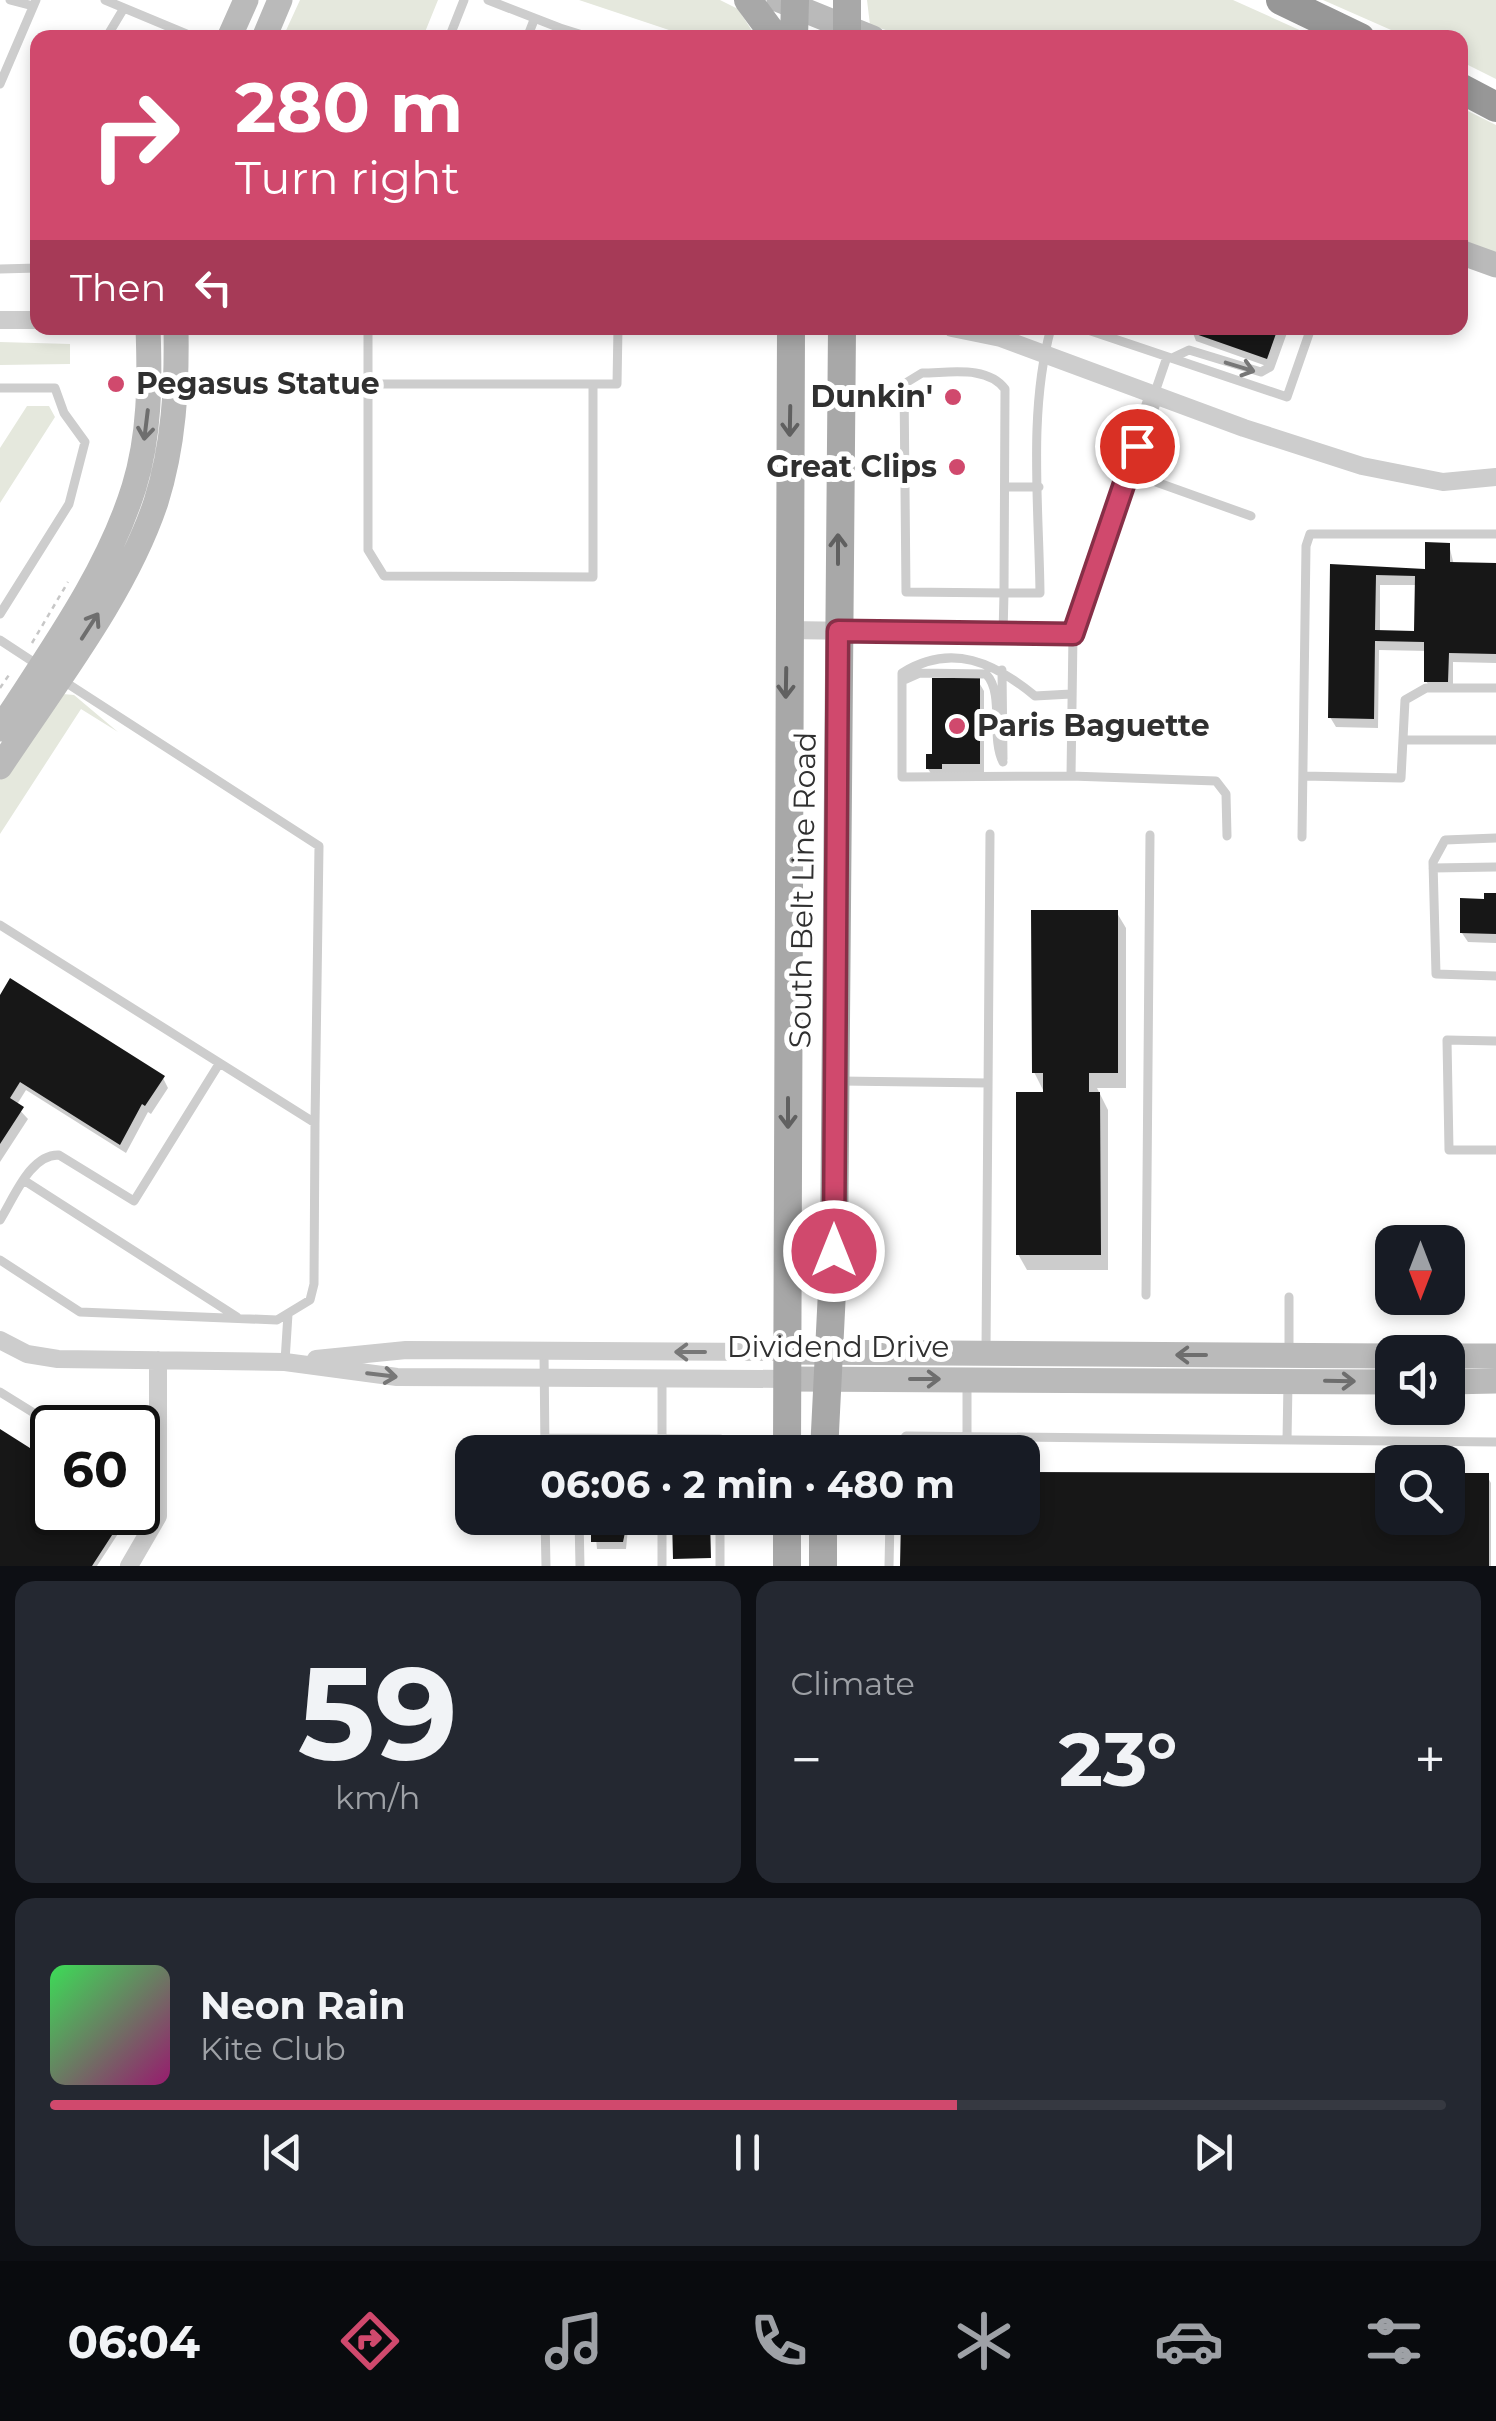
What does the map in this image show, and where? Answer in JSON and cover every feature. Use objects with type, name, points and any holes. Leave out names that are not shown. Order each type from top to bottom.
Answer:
[{"type":"highway","points":[[1281,0],[1343,30]]},
{"type":"highway","points":[[1468,92],[1496,107]]},
{"type":"main road","points":[[748,0],[770,30]]},
{"type":"main road","points":[[789,2],[793,30]]},
{"type":"main road","name":"South Belt Line Road","points":[[787,1435],[790,335]]},
{"type":"main road","name":"South Belt Line Road","points":[[825,1435],[834,1081],[842,335]]},
{"type":"main road","points":[[787,1535],[787,1566]]},
{"type":"main road","points":[[823,1535],[823,1566]]},
{"type":"street","points":[[233,30],[246,0]]},
{"type":"street","points":[[267,30],[280,0]]},
{"type":"street","points":[[789,2],[854,26]]},
{"type":"street","points":[[1468,255],[1496,265]]},
{"type":"street","points":[[0,320],[30,320]]},
{"type":"street","points":[[0,729],[92,581],[134,486],[150,390],[148,335]]},
{"type":"street","points":[[0,768],[37,665],[118,583],[156,500],[174,422],[176,335]]},
{"type":"street","points":[[977,335],[1044,354],[1362,466],[1443,482],[1496,477]]},
{"type":"street","points":[[787,630],[1073,634],[1154,395]]},
{"type":"street","name":"Dividend Drive","points":[[0,1340],[27,1354],[58,1359],[285,1362],[397,1376],[662,1380],[787,1365]]},
{"type":"street","name":"Dividend Drive","points":[[285,1362],[406,1350],[544,1352],[787,1365],[986,1353],[1288,1368],[1375,1380]]},
{"type":"street","points":[[1465,1356],[1496,1356]]},
{"type":"street","name":"Dividend Drive","points":[[829,1365],[967,1380],[1288,1368],[1375,1358]]},
{"type":"street","points":[[158,1360],[158,1405]]},
{"type":"street","points":[[1465,1382],[1496,1381]]},
{"type":"street","points":[[129,1566],[148,1535]]},
{"type":"lane","points":[[0,84],[34,3],[10,0]]},
{"type":"lane","points":[[105,0],[177,30]]},
{"type":"lane","points":[[453,30],[464,0]]},
{"type":"lane","points":[[488,0],[552,30]]},
{"type":"lane","points":[[111,30],[124,8]]},
{"type":"lane","points":[[530,30],[534,20]]},
{"type":"lane","points":[[0,45],[14,48]]},
{"type":"lane","points":[[0,269],[30,267]]},
{"type":"lane","points":[[368,335],[368,550],[384,576],[593,577],[593,384]]},
{"type":"lane","points":[[368,384],[617,384],[618,335]]},
{"type":"lane","points":[[1002,634],[1004,593],[1007,396],[1001,384],[982,374],[922,373],[906,379],[902,434],[906,592],[1004,593],[1040,593],[1039,487],[1044,354],[1049,335]]},
{"type":"lane","points":[[1103,335],[1286,398],[1308,335]]},
{"type":"lane","points":[[1154,395],[1170,358],[1189,350],[1261,372],[1270,366],[1281,335]]},
{"type":"lane","points":[[0,388],[55,388],[64,413],[85,442],[69,504],[0,614]]},
{"type":"lane","points":[[1128,472],[1251,516]]},
{"type":"lane","points":[[1005,487],[1039,487]]},
{"type":"lane","points":[[1302,837],[1306,546],[1310,534],[1496,534]]},
{"type":"lane","points":[[1071,776],[1073,634]]},
{"type":"lane","points":[[0,640],[318,846],[314,1284],[310,1300],[277,1320],[80,1312],[0,1260]]},
{"type":"lane","points":[[1070,694],[1035,696],[988,662],[937,660],[914,666],[902,674],[902,776],[1216,781],[1226,794],[1227,836]]},
{"type":"lane","points":[[1002,670],[1002,776]]},
{"type":"lane","points":[[902,680],[920,673],[986,674],[994,688],[996,749],[1002,762]]},
{"type":"lane","points":[[1303,776],[1401,778],[1405,700],[1426,688],[1496,688]]},
{"type":"lane","points":[[1403,740],[1496,740]]},
{"type":"lane","points":[[986,1353],[990,834]]},
{"type":"lane","points":[[1146,1296],[1150,836]]},
{"type":"lane","points":[[1496,838],[1445,840],[1433,868],[1436,974],[1496,976]]},
{"type":"lane","points":[[1433,868],[1496,867]]},
{"type":"lane","points":[[0,924],[315,1123]]},
{"type":"lane","points":[[1496,1040],[1447,1040],[1449,1150],[1496,1150]]},
{"type":"lane","points":[[0,1220],[38,1161],[60,1155],[134,1201],[219,1064]]},
{"type":"lane","points":[[834,1081],[988,1083]]},
{"type":"lane","points":[[25,1181],[239,1319]]},
{"type":"lane","points":[[1287,1440],[1289,1297]]},
{"type":"lane","points":[[285,1362],[288,1314]]},
{"type":"lane","points":[[544,1352],[545,1435]]},
{"type":"lane","points":[[662,1380],[662,1435]]},
{"type":"lane","points":[[967,1380],[967,1435]]},
{"type":"lane","points":[[0,1392],[30,1411]]},
{"type":"lane","points":[[1040,1438],[1496,1442]]},
{"type":"lane","points":[[545,1535],[546,1566]]},
{"type":"lane","points":[[579,1535],[580,1566]]},
{"type":"lane","points":[[662,1535],[662,1566]]},
{"type":"lane","points":[[720,1535],[720,1566]]},
{"type":"lane","points":[[889,1566],[890,1535]]},
{"type":"path","points":[[0,688],[10,673],[37,665],[32,639],[75,571]]},
{"type":"shaded area","points":[[300,0],[438,0],[426,30],[286,30]]},
{"type":"shaded area","points":[[579,0],[720,0],[738,9],[752,30],[669,30]]},
{"type":"shaded area","points":[[867,0],[1233,0],[1299,30],[886,30],[870,25]]},
{"type":"shaded area","points":[[1323,0],[1496,0],[1496,79],[1468,65],[1468,30],[1391,30]]},
{"type":"shaded area","points":[[1468,111],[1496,125],[1496,253],[1468,242]]},
{"type":"shaded area","points":[[0,342],[70,344],[70,364],[0,365]]},
{"type":"shaded area","points":[[27,406],[49,406],[55,417],[0,503],[0,448]]},
{"type":"shaded area","points":[[63,694],[74,695],[118,732],[81,709],[0,834],[0,780],[53,699]]},
{"type":"building","points":[[1198,335],[1276,335],[1267,359]]},
{"type":"building","points":[[1425,542],[1450,543],[1450,562],[1496,563],[1496,654],[1449,653],[1448,682],[1424,682],[1424,642],[1375,641],[1374,719],[1328,718],[1330,564],[1425,569]],"holes":[[[1376,575],[1415,576],[1414,631],[1375,630]]]},
{"type":"building","points":[[932,678],[980,678],[980,764],[942,764],[942,769],[926,769],[926,754],[932,754]]},
{"type":"building","points":[[1484,893],[1496,893],[1496,934],[1460,933],[1460,898],[1484,899]]},
{"type":"building","points":[[1031,910],[1118,910],[1118,1073],[1089,1073],[1089,1092],[1100,1092],[1101,1255],[1016,1255],[1016,1092],[1043,1092],[1043,1073],[1032,1073]]},
{"type":"building","points":[[10,978],[165,1076],[145,1106],[142,1104],[120,1145],[20,1082],[10,1098],[24,1107],[0,1144],[0,995]]},
{"type":"building","points":[[0,1429],[30,1448],[30,1535],[112,1535],[92,1566],[0,1566]]},
{"type":"building","points":[[1040,1472],[1375,1473],[1375,1535],[1465,1535],[1465,1473],[1489,1473],[1489,1566],[900,1566],[901,1535],[1040,1535]]},
{"type":"building","points":[[591,1535],[624,1535],[623,1542],[591,1542]]},
{"type":"building","points":[[672,1535],[710,1535],[711,1558],[673,1559]]},
{"type":"place","name":"Pegasus Statue","points":[[116,384]]},
{"type":"place","name":"Dunkin'","points":[[953,397]]},
{"type":"place","name":"Great Clips","points":[[957,467]]},
{"type":"place","name":"Paris Baguette","points":[[957,726]]},
{"type":"route","points":[[834,1251],[838,631],[1073,634],[1137,446]]}]
